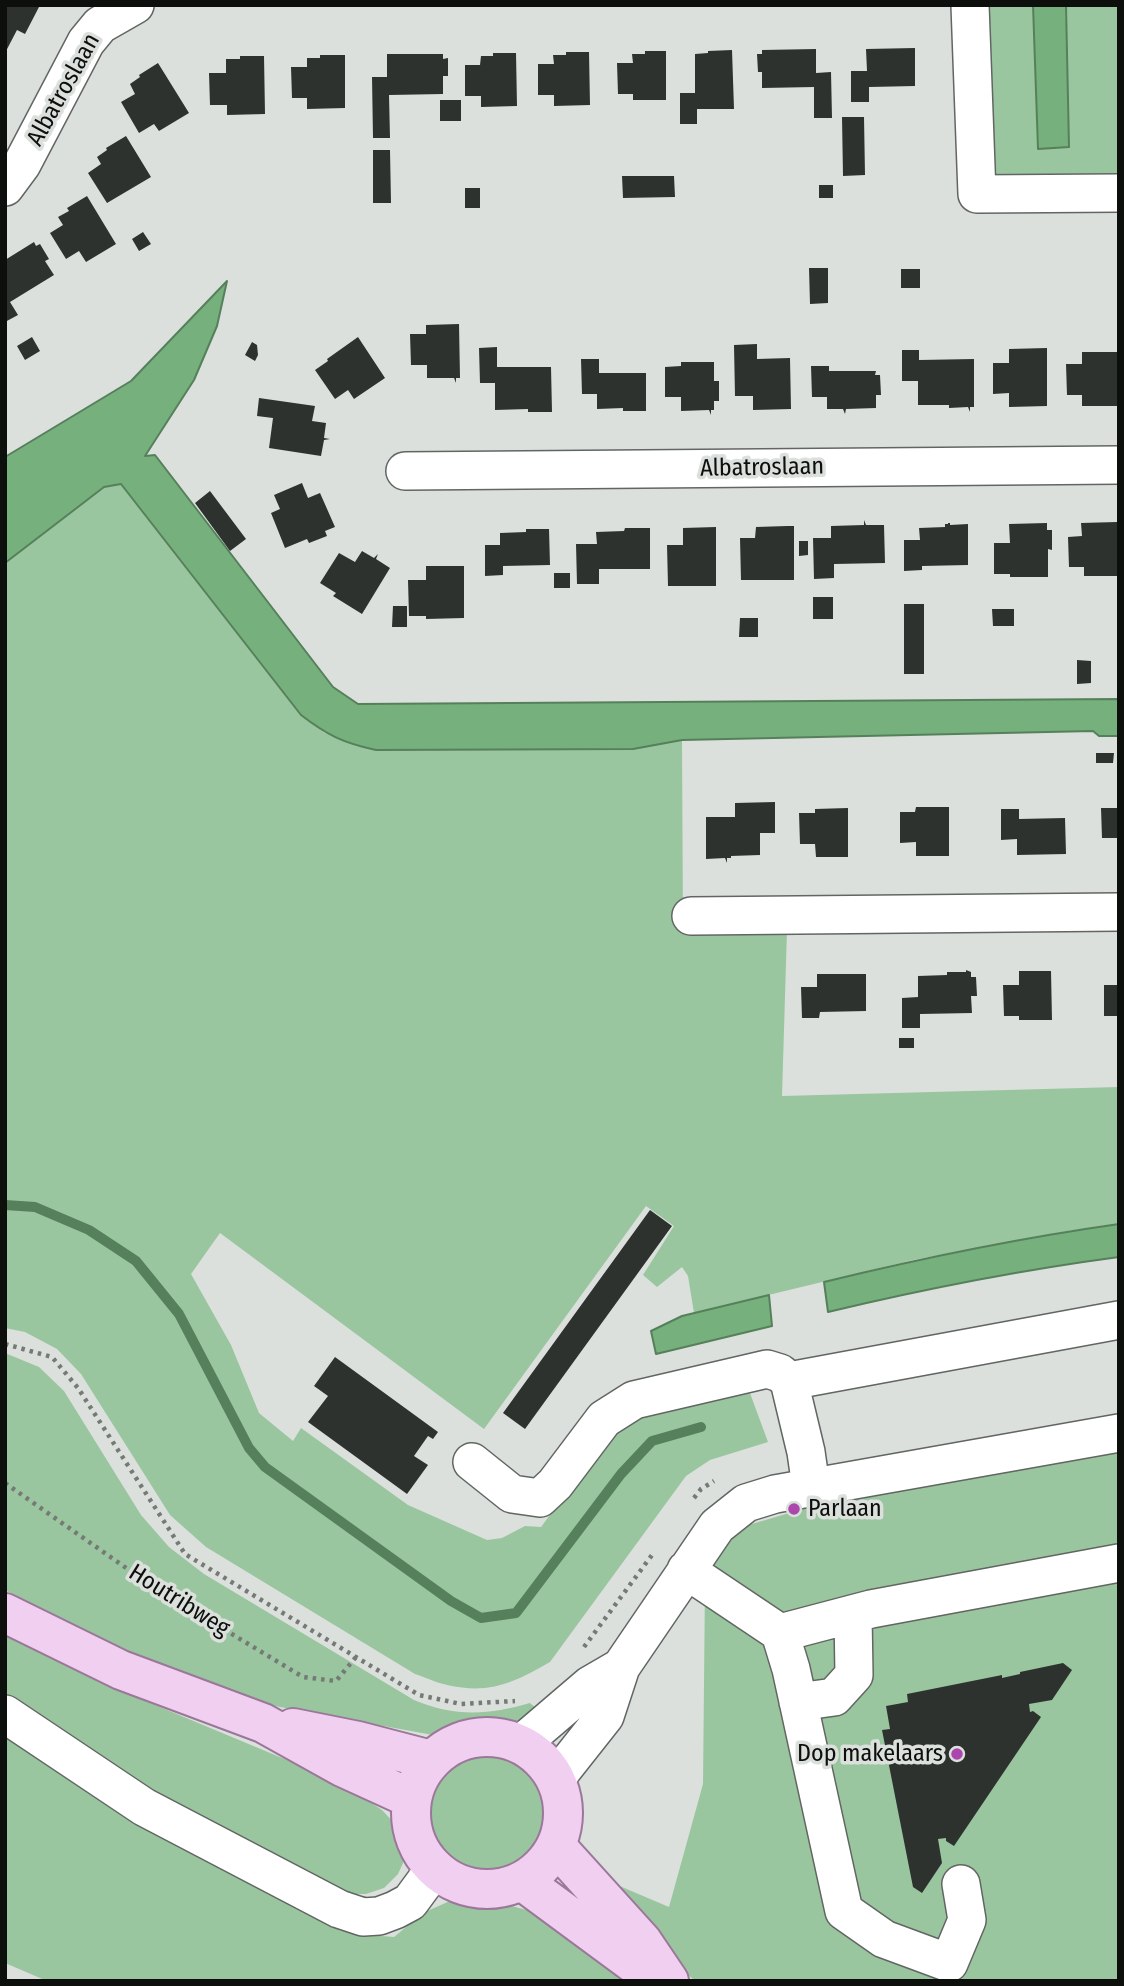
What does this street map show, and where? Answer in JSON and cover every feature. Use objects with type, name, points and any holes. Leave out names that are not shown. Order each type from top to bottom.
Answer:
[{"type":"main road","points":[[5,1612],[121,1670],[263,1723],[342,1767],[412,1800]]},
{"type":"main road","points":[[263,1723],[358,1741],[431,1760]]},
{"type":"main road","points":[[498,1736],[522,1744],[542,1758],[556,1778],[563,1800],[563,1824],[556,1846],[542,1866],[522,1881],[500,1888],[476,1889],[454,1882],[435,1868],[423,1854],[415,1837],[411,1818],[412,1800],[418,1779],[431,1760],[450,1745],[474,1737],[498,1736]]},
{"type":"main road","points":[[556,1846],[642,1941],[669,1981]]},
{"type":"main road","points":[[522,1881],[657,1981]]},
{"type":"street","name":"Albatroslaan","points":[[5,187],[22,164],[86,42],[100,25],[135,5]]},
{"type":"street","points":[[970,5],[976,194],[1119,192]]},
{"type":"street","name":"Albatroslaan","points":[[405,471],[1119,464]]},
{"type":"street","points":[[691,916],[1119,912]]},
{"type":"street","points":[[789,1381],[1119,1320]]},
{"type":"street","points":[[472,1462],[512,1494],[540,1498],[555,1484],[604,1419],[634,1400],[767,1370],[780,1373],[789,1381],[806,1452],[811,1487]]},
{"type":"street","points":[[556,1778],[605,1716],[621,1667],[686,1570],[717,1526],[746,1503],[811,1487],[1119,1433]]},
{"type":"street","points":[[780,1633],[853,1614],[1119,1563]]},
{"type":"street","points":[[686,1570],[780,1633],[844,1911],[884,1939],[949,1963],[967,1920],[961,1884]]},
{"type":"street","points":[[798,1702],[834,1697],[854,1675],[853,1614]]},
{"type":"street","points":[[522,1744],[590,1685],[621,1667]]},
{"type":"street","points":[[5,1714],[144,1807],[339,1909],[363,1917],[379,1916],[395,1910],[410,1902],[435,1868]]},
{"type":"path","name":"Houtribweg","points":[[5,1343],[52,1357],[78,1388],[184,1554],[356,1657],[336,1681],[303,1677],[149,1584],[5,1483]]},
{"type":"shaded area","points":[[1033,5],[1066,5],[1069,147],[1038,149]]},
{"type":"shaded area","points":[[1066,5],[1119,5],[1119,171],[1111,181],[1005,184],[991,173],[980,6],[1033,7],[1039,149],[1069,147]]},
{"type":"shaded area","points":[[227,281],[217,326],[194,380],[145,456],[155,455],[333,687],[358,704],[1119,699],[1119,736],[1099,736],[1093,731],[682,740],[633,749],[376,750],[336,737],[301,715],[121,484],[104,487],[5,563],[5,457],[131,381]]},
{"type":"shaded area","points":[[121,484],[301,715],[325,733],[408,750],[633,749],[682,740],[683,929],[787,930],[782,1096],[1119,1087],[1119,1224],[913,1260],[694,1313],[688,1276],[682,1267],[657,1287],[643,1275],[674,1226],[646,1206],[484,1429],[220,1233],[191,1274],[231,1345],[259,1413],[293,1441],[301,1428],[408,1505],[487,1540],[502,1538],[525,1526],[541,1527],[613,1429],[635,1412],[747,1385],[768,1442],[710,1460],[686,1476],[550,1662],[504,1684],[466,1688],[442,1684],[415,1674],[206,1547],[170,1515],[81,1374],[57,1349],[25,1332],[5,1328],[5,563],[104,487]]},
{"type":"shaded area","points":[[1119,1224],[1119,1257],[973,1281],[828,1312],[824,1282],[971,1249]]},
{"type":"shaded area","points":[[769,1295],[772,1326],[656,1354],[651,1331],[682,1316]]},
{"type":"shaded area","points":[[5,1353],[39,1367],[64,1391],[141,1515],[169,1547],[204,1574],[414,1700],[457,1712],[486,1712],[530,1703],[545,1716],[518,1727],[492,1723],[472,1724],[438,1736],[264,1704],[115,1648],[5,1590]]},
{"type":"shaded area","points":[[1119,1416],[1119,1981],[695,1981],[651,1941],[589,1873],[669,1907],[703,1784],[705,1583],[728,1531]]},
{"type":"shaded area","points":[[5,1634],[112,1687],[299,1765],[367,1800],[382,1810],[398,1827],[406,1847],[398,1874],[384,1888],[366,1894],[343,1894],[222,1837],[5,1699]]},
{"type":"shaded area","points":[[5,1723],[73,1773],[369,1935],[394,1937],[423,1913],[452,1900],[508,1905],[538,1913],[626,1981],[47,1981],[5,1963]]},
{"type":"shaded area","points":[[491,1750],[515,1754],[534,1768],[548,1787],[552,1811],[548,1835],[534,1854],[515,1868],[491,1872],[467,1868],[448,1854],[434,1835],[430,1811],[434,1787],[448,1768],[467,1754]]},
{"type":"building","points":[[5,5],[39,7],[25,34],[17,30],[5,53]]},
{"type":"building","points":[[915,48],[915,86],[869,87],[869,102],[851,102],[851,71],[867,71],[866,49]]},
{"type":"building","points":[[816,49],[816,73],[831,72],[832,118],[814,118],[814,87],[762,88],[762,72],[758,72],[757,54],[762,54],[762,50]]},
{"type":"building","points":[[732,50],[734,109],[697,109],[697,124],[680,124],[680,93],[695,93],[695,54]]},
{"type":"building","points":[[645,51],[666,51],[666,100],[633,100],[633,94],[618,94],[617,63],[633,63],[632,54],[645,54]]},
{"type":"building","points":[[566,52],[589,52],[590,105],[554,106],[554,95],[538,95],[538,64],[554,64],[553,55],[566,55]]},
{"type":"building","points":[[493,53],[516,53],[517,106],[481,107],[481,96],[465,96],[465,65],[480,65],[481,56],[493,56]]},
{"type":"building","points":[[387,54],[443,54],[443,59],[448,58],[448,76],[443,76],[443,94],[389,95],[390,138],[373,138],[372,77],[387,77]]},
{"type":"building","points":[[320,55],[345,55],[345,108],[307,109],[307,98],[292,98],[291,67],[307,67],[307,58],[320,58]]},
{"type":"building","points":[[240,56],[264,56],[265,114],[227,115],[227,105],[210,105],[209,73],[226,73],[226,59],[240,59]]},
{"type":"building","points":[[158,63],[189,113],[159,131],[154,124],[139,133],[121,102],[135,94],[130,84]]},
{"type":"building","points":[[440,100],[461,100],[461,121],[440,121]]},
{"type":"building","points":[[842,117],[864,117],[865,175],[843,176]]},
{"type":"building","points":[[126,136],[151,177],[107,203],[88,173],[101,164],[97,157],[107,150],[106,148]]},
{"type":"building","points":[[373,150],[390,150],[391,203],[373,203]]},
{"type":"building","points":[[622,176],[674,176],[675,197],[623,198]]},
{"type":"building","points":[[819,185],[833,185],[833,198],[819,198]]},
{"type":"building","points":[[465,188],[480,188],[480,208],[465,208]]},
{"type":"building","points":[[87,196],[116,244],[86,262],[79,251],[66,259],[50,233],[63,225],[58,217],[69,211],[67,208]]},
{"type":"building","points":[[143,232],[151,244],[139,251],[132,239]]},
{"type":"building","points":[[34,242],[36,246],[40,244],[49,259],[45,261],[54,275],[10,302],[18,315],[5,322],[5,260]]},
{"type":"building","points":[[809,268],[828,268],[828,303],[810,304]]},
{"type":"building","points":[[901,269],[920,269],[920,288],[901,288]]},
{"type":"building","points":[[459,324],[460,378],[456,378],[456,383],[454,378],[427,378],[427,365],[411,365],[410,334],[426,334],[426,325]]},
{"type":"building","points":[[32,337],[40,351],[25,360],[17,346]]},
{"type":"building","points":[[358,337],[385,378],[354,399],[348,390],[335,399],[315,370]]},
{"type":"building","points":[[252,342],[257,345],[258,355],[255,361],[245,355]]},
{"type":"building","points":[[757,344],[757,359],[790,358],[791,409],[753,410],[753,396],[735,396],[734,345]]},
{"type":"building","points":[[497,347],[497,367],[551,367],[552,412],[528,412],[528,409],[495,410],[495,383],[480,383],[479,348]]},
{"type":"building","points":[[1047,348],[1047,406],[1009,407],[1009,393],[993,394],[993,363],[1009,363],[1009,349]]},
{"type":"building","points":[[902,350],[919,350],[919,360],[974,359],[974,407],[970,407],[970,412],[968,407],[918,405],[918,381],[902,381]]},
{"type":"building","points":[[1082,352],[1119,352],[1119,406],[1082,406],[1082,395],[1067,395],[1066,364],[1082,364]]},
{"type":"building","points":[[581,359],[599,359],[599,373],[646,373],[646,411],[597,409],[597,394],[582,394]]},
{"type":"building","points":[[681,362],[714,362],[714,381],[719,381],[719,401],[714,401],[711,415],[709,410],[681,411],[681,397],[665,397],[665,367],[681,366]]},
{"type":"building","points":[[811,366],[829,366],[829,371],[876,371],[875,375],[880,375],[881,395],[876,395],[876,408],[846,409],[845,414],[843,409],[827,409],[827,397],[812,397]]},
{"type":"building","points":[[259,398],[315,406],[312,421],[326,423],[324,438],[330,439],[324,440],[321,456],[269,448],[273,418],[257,416]]},
{"type":"building","points":[[302,483],[308,498],[320,493],[335,527],[325,531],[327,536],[309,543],[307,539],[285,548],[271,513],[280,509],[274,495]]},
{"type":"building","points":[[210,491],[246,539],[230,551],[195,503]]},
{"type":"building","points":[[864,520],[866,525],[884,525],[885,563],[834,564],[834,578],[814,579],[813,538],[831,538],[831,526],[864,525]]},
{"type":"building","points":[[1117,522],[1117,576],[1084,576],[1084,567],[1069,567],[1068,537],[1082,536],[1081,523]]},
{"type":"building","points":[[948,523],[968,524],[968,565],[922,566],[922,570],[904,571],[904,540],[920,540],[919,528],[945,527]]},
{"type":"building","points":[[1047,523],[1047,530],[1052,530],[1052,550],[1048,549],[1048,577],[1010,577],[1010,574],[994,574],[994,543],[1010,543],[1009,524]]},
{"type":"building","points":[[794,526],[794,580],[741,580],[740,538],[755,538],[756,527]]},
{"type":"building","points":[[716,527],[716,586],[668,586],[667,545],[683,545],[683,528]]},
{"type":"building","points":[[625,528],[650,528],[650,569],[599,569],[599,584],[577,584],[576,544],[597,544],[596,532],[624,531]]},
{"type":"building","points":[[526,529],[549,529],[550,565],[503,566],[503,575],[485,576],[485,545],[500,545],[500,533],[526,532]]},
{"type":"building","points":[[799,541],[808,541],[808,555],[799,556]]},
{"type":"building","points":[[362,551],[374,558],[378,554],[376,559],[390,568],[362,614],[333,596],[336,593],[320,583],[339,553],[355,562]]},
{"type":"building","points":[[426,566],[464,566],[464,618],[426,619],[426,616],[409,616],[408,580],[426,580]]},
{"type":"building","points":[[554,573],[570,573],[570,588],[554,588]]},
{"type":"building","points":[[813,597],[833,597],[833,619],[813,619]]},
{"type":"building","points":[[904,604],[924,604],[924,674],[904,674]]},
{"type":"building","points":[[393,606],[407,606],[407,627],[392,627]]},
{"type":"building","points":[[992,609],[1014,609],[1014,626],[993,626]]},
{"type":"building","points":[[740,618],[758,618],[758,637],[739,637]]},
{"type":"building","points":[[1077,660],[1091,661],[1091,683],[1077,684]]},
{"type":"building","points":[[1096,753],[1114,753],[1113,763],[1096,763]]},
{"type":"building","points":[[775,802],[775,833],[760,833],[760,855],[731,856],[727,858],[727,863],[725,858],[706,859],[706,817],[735,817],[735,803]]},
{"type":"building","points":[[916,807],[949,807],[949,856],[916,856],[916,842],[900,843],[900,812],[915,812]]},
{"type":"building","points":[[848,808],[848,857],[816,857],[815,844],[800,844],[799,813],[815,813],[815,809]]},
{"type":"building","points":[[1101,808],[1119,808],[1119,838],[1102,838]]},
{"type":"building","points":[[1001,809],[1019,809],[1019,819],[1065,818],[1066,854],[1017,855],[1017,839],[1001,840]]},
{"type":"building","points":[[1019,971],[1051,971],[1052,1020],[1019,1020],[1019,1016],[1004,1016],[1003,985],[1019,985]]},
{"type":"building","points":[[947,972],[971,972],[971,977],[976,977],[977,996],[971,996],[972,1013],[920,1014],[920,1028],[902,1028],[902,998],[918,997],[918,976],[947,975]]},
{"type":"building","points":[[817,974],[866,974],[866,1011],[820,1012],[819,1018],[802,1018],[801,987],[817,987]]},
{"type":"building","points":[[1104,985],[1119,985],[1119,1016],[1104,1016]]},
{"type":"building","points":[[899,1038],[914,1038],[914,1048],[899,1048]]},
{"type":"building","points":[[650,1210],[672,1226],[525,1429],[503,1413]]},
{"type":"building","points":[[335,1357],[438,1432],[433,1439],[428,1436],[414,1456],[428,1465],[407,1494],[308,1422],[328,1396],[314,1386]]},
{"type":"building","points":[[1063,1663],[1072,1670],[1052,1700],[1029,1704],[1030,1712],[1033,1711],[1041,1717],[954,1846],[946,1841],[946,1838],[938,1839],[942,1863],[922,1893],[913,1887],[882,1730],[890,1729],[886,1706],[908,1702],[907,1694],[1002,1675],[1002,1678]]},
{"type":"waterway","points":[[5,1205],[35,1207],[89,1230],[136,1261],[179,1314],[249,1448],[265,1467],[451,1601],[481,1618],[516,1613],[621,1474],[652,1441],[701,1427]]},
{"type":"place","name":"Parlaan","points":[[794,1509]]},
{"type":"place","name":"Dop makelaars","points":[[957,1754]]}]
